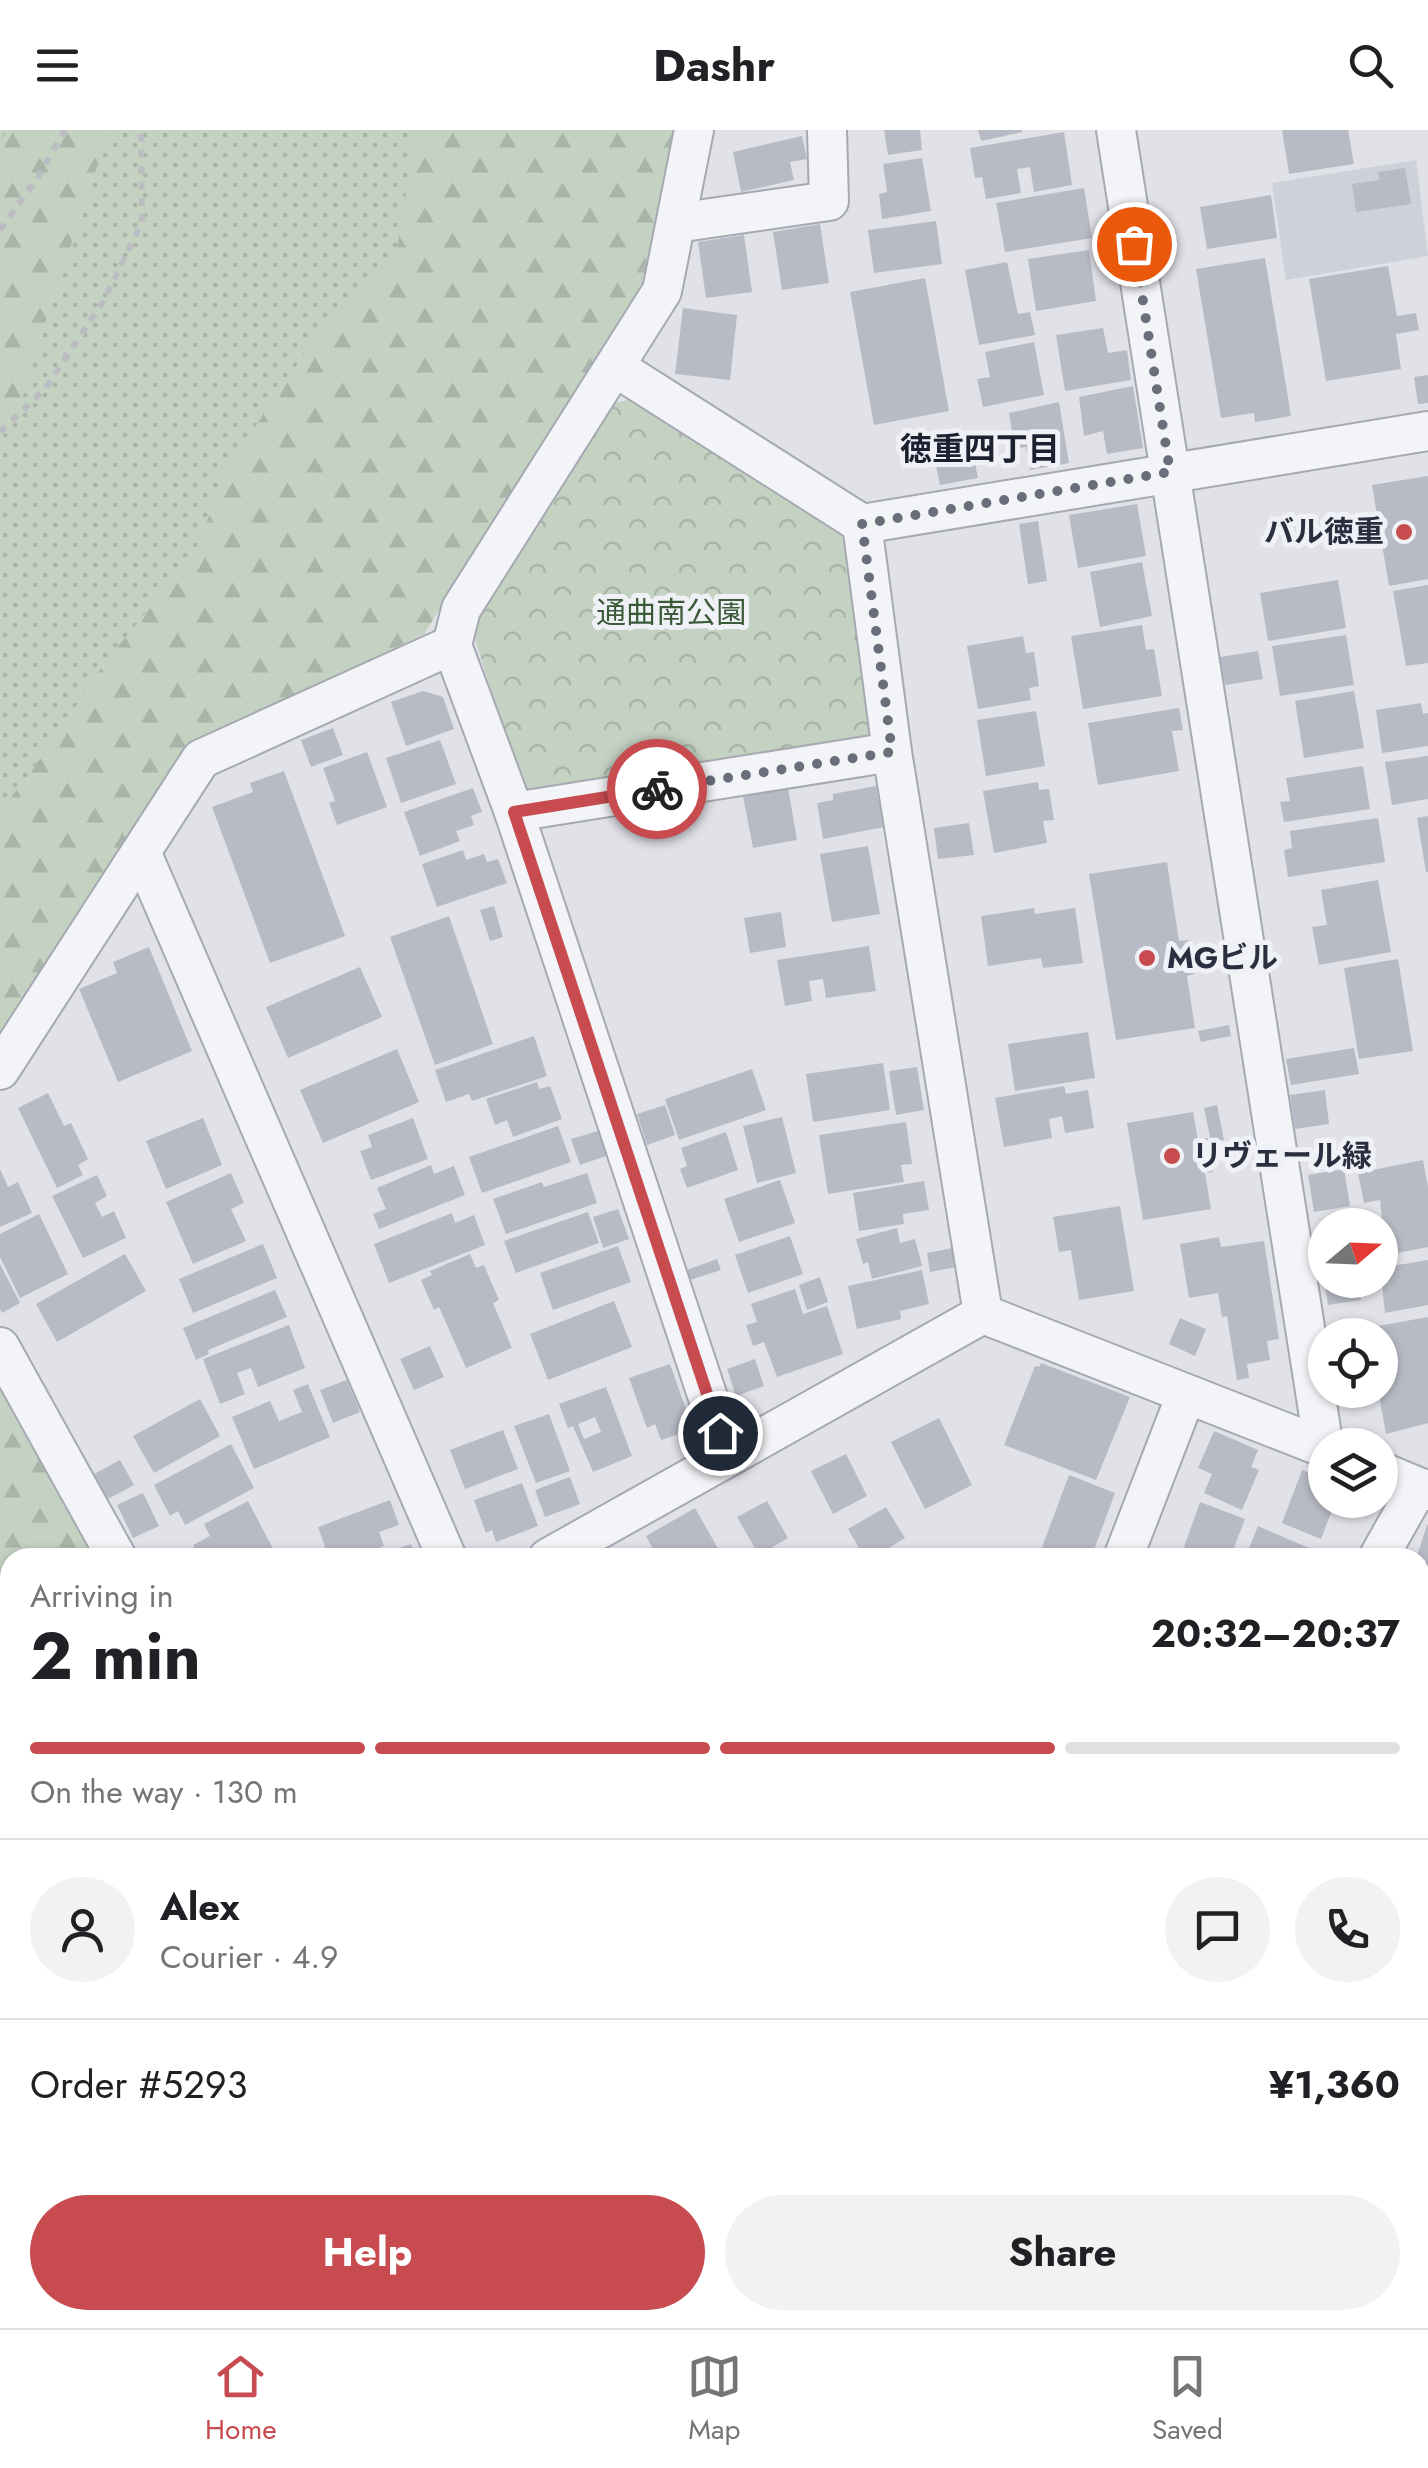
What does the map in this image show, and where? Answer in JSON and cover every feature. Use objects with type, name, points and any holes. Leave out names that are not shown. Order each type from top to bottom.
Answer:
[{"type":"street","points":[[694,130],[662,291],[461,608],[452,645],[514,812],[727,1455]]},
{"type":"street","points":[[676,223],[829,201],[828,130]]},
{"type":"street","points":[[1116,130],[1321,1428]]},
{"type":"street","points":[[615,367],[862,524],[1428,431]]},
{"type":"street","points":[[862,524],[892,752],[984,1314]]},
{"type":"street","points":[[0,1070],[202,759],[452,645]]},
{"type":"street","points":[[514,812],[892,752]]},
{"type":"street","points":[[142,854],[443,1548]]},
{"type":"street","points":[[984,1314],[1308,1442]]},
{"type":"street","points":[[607,1543],[727,1455],[984,1314]]},
{"type":"street","points":[[0,1348],[111,1548]]},
{"type":"street","points":[[1127,1548],[1186,1395]]},
{"type":"street","points":[[1385,1548],[1423,1489],[1398,1479]]},
{"type":"path","points":[[0,230],[65,130]]},
{"type":"path","points":[[0,432],[45,389],[104,300],[142,222],[141,130]]},
{"type":"shaded area","points":[[1416,160],[1428,256],[1286,280],[1272,183]]},
{"type":"green space","points":[[0,130],[673,130],[641,289],[424,634],[188,746],[0,1035]]},
{"type":"green space","points":[[6,130],[109,130],[12,423],[0,439],[0,147]]},
{"type":"green space","points":[[416,130],[673,130],[641,289],[424,634],[188,746],[0,1035],[0,812],[106,661],[197,551],[223,474],[316,337],[396,255]]},
{"type":"green space","name":"通曲南公園","points":[[636,398],[834,524],[848,544],[876,731],[864,747],[544,800],[521,786],[474,636],[474,618],[610,404]]},
{"type":"green space","points":[[0,1388],[89,1548],[0,1548]]},
{"type":"green space","points":[[0,1388],[89,1548],[0,1548]]},
{"type":"building","points":[[884,130],[920,130],[922,150],[888,155]]},
{"type":"building","points":[[978,130],[1022,130],[1022,132],[981,141]]},
{"type":"building","points":[[1282,130],[1348,130],[1354,164],[1289,174]]},
{"type":"building","points":[[1064,132],[1072,185],[1034,192],[1030,167],[1017,169],[1021,193],[986,199],[982,177],[975,178],[970,148]]},
{"type":"building","points":[[802,136],[807,159],[790,162],[794,180],[741,192],[733,152]]},
{"type":"building","points":[[922,158],[931,211],[882,219],[879,194],[887,192],[883,164]]},
{"type":"building","points":[[1405,168],[1411,204],[1356,212],[1352,184],[1379,180],[1378,172]]},
{"type":"building","points":[[1084,188],[1092,238],[1005,252],[996,203]]},
{"type":"building","points":[[1271,195],[1277,238],[1207,249],[1200,207]]},
{"type":"building","points":[[936,221],[942,264],[874,273],[868,230]]},
{"type":"building","points":[[820,224],[829,283],[782,290],[773,232]]},
{"type":"building","points":[[744,235],[752,292],[706,298],[698,242]]},
{"type":"building","points":[[1089,250],[1096,301],[1036,311],[1028,259]]},
{"type":"building","points":[[1265,258],[1291,416],[1255,422],[1254,413],[1221,418],[1196,269]]},
{"type":"building","points":[[1007,262],[1018,314],[1030,312],[1035,335],[979,345],[965,270]]},
{"type":"building","points":[[1388,266],[1397,316],[1416,313],[1419,330],[1396,334],[1401,369],[1326,381],[1309,279]]},
{"type":"building","points":[[925,278],[949,411],[874,425],[850,292]]},
{"type":"building","points":[[683,308],[737,315],[730,380],[675,374]]},
{"type":"building","points":[[1103,328],[1108,353],[1127,350],[1131,380],[1065,391],[1056,335]]},
{"type":"building","points":[[1034,342],[1044,395],[983,407],[977,379],[990,377],[985,352]]},
{"type":"building","points":[[1428,375],[1428,403],[1418,404],[1414,377]]},
{"type":"building","points":[[1133,386],[1143,448],[1107,454],[1103,431],[1084,436],[1079,397]]},
{"type":"building","points":[[1059,402],[1069,463],[1030,470],[1026,447],[1015,449],[1009,413]]},
{"type":"building","points":[[970,439],[978,478],[940,485],[932,446]]},
{"type":"building","name":"バル徳重","points":[[1428,476],[1428,579],[1389,586],[1372,485]]},
{"type":"building","points":[[1137,504],[1146,556],[1078,568],[1069,515]]},
{"type":"building","points":[[1038,521],[1047,581],[1028,584],[1019,524]]},
{"type":"building","points":[[1142,562],[1152,616],[1100,627],[1090,572]]},
{"type":"building","points":[[1338,580],[1346,628],[1268,641],[1260,593]]},
{"type":"building","points":[[1428,585],[1428,663],[1406,666],[1393,591]]},
{"type":"building","points":[[1142,625],[1146,650],[1154,649],[1162,696],[1083,709],[1071,636]]},
{"type":"building","points":[[1346,635],[1354,685],[1280,696],[1272,646]]},
{"type":"building","points":[[1023,636],[1026,653],[1034,652],[1039,686],[1029,688],[1031,700],[978,709],[967,646]]},
{"type":"building","points":[[1258,651],[1263,679],[1225,685],[1220,657]]},
{"type":"building","points":[[423,691],[443,697],[454,729],[406,746],[391,702]]},
{"type":"building","points":[[1354,691],[1364,748],[1304,758],[1295,701]]},
{"type":"building","points":[[1421,703],[1423,714],[1428,713],[1428,746],[1382,753],[1376,710]]},
{"type":"building","points":[[1179,708],[1183,730],[1172,731],[1179,771],[1098,785],[1088,723]]},
{"type":"building","points":[[1036,711],[1045,766],[986,776],[977,720]]},
{"type":"building","points":[[333,728],[343,755],[311,767],[301,740]]},
{"type":"building","points":[[440,740],[456,784],[401,803],[386,758]]},
{"type":"building","points":[[367,752],[387,807],[337,825],[329,803],[335,801],[323,768]]},
{"type":"building","points":[[1428,756],[1428,799],[1392,805],[1385,762]]},
{"type":"building","points":[[1363,766],[1370,809],[1284,822],[1280,802],[1290,801],[1286,778]]},
{"type":"building","points":[[284,771],[345,936],[270,963],[212,807],[253,792],[250,783]]},
{"type":"building","points":[[1038,782],[1039,790],[1049,789],[1054,820],[1043,821],[1047,843],[994,853],[983,791]]},
{"type":"building","points":[[876,786],[884,827],[823,839],[817,803],[833,800],[833,794]]},
{"type":"building","points":[[473,788],[482,812],[471,816],[474,825],[456,831],[460,841],[420,856],[404,812]]},
{"type":"building","points":[[788,788],[797,840],[753,848],[743,796]]},
{"type":"building","points":[[1428,816],[1428,872],[1426,872],[1417,818]]},
{"type":"building","points":[[1378,818],[1385,862],[1288,877],[1284,850],[1292,848],[1290,831]]},
{"type":"building","points":[[969,823],[974,855],[938,859],[934,828]]},
{"type":"building","points":[[868,846],[880,914],[832,922],[820,854]]},
{"type":"building","points":[[463,850],[466,860],[484,854],[487,862],[498,859],[507,883],[437,907],[422,864]]},
{"type":"building","name":"MGビル","points":[[1167,862],[1179,941],[1189,940],[1194,974],[1187,976],[1195,1028],[1116,1040],[1089,874]]},
{"type":"building","points":[[1378,880],[1391,952],[1319,965],[1312,927],[1327,925],[1321,890]]},
{"type":"building","points":[[494,906],[503,937],[490,941],[480,910]]},
{"type":"building","points":[[1034,908],[1035,914],[1075,908],[1083,963],[1043,968],[1041,958],[988,966],[981,916]]},
{"type":"building","points":[[781,912],[786,947],[750,953],[744,918]]},
{"type":"building","points":[[449,916],[493,1044],[435,1065],[390,937]]},
{"type":"building","points":[[869,946],[876,991],[826,998],[823,979],[809,981],[812,1001],[785,1006],[777,960]]},
{"type":"building","points":[[149,947],[192,1051],[118,1082],[79,989],[117,973],[113,962]]},
{"type":"building","points":[[1398,959],[1413,1051],[1359,1059],[1344,968]]},
{"type":"building","points":[[360,967],[382,1017],[288,1058],[266,1007]]},
{"type":"building","points":[[1229,1025],[1231,1036],[1201,1042],[1198,1031]]},
{"type":"building","points":[[1088,1032],[1095,1078],[1015,1091],[1008,1044]]},
{"type":"building","points":[[534,1036],[547,1076],[472,1101],[469,1094],[446,1102],[435,1070]]},
{"type":"building","points":[[1354,1048],[1359,1074],[1291,1085],[1286,1059]]},
{"type":"building","points":[[397,1049],[419,1102],[323,1143],[300,1090]]},
{"type":"building","points":[[883,1063],[890,1110],[813,1122],[806,1074]]},
{"type":"building","points":[[917,1067],[924,1110],[896,1115],[889,1071]]},
{"type":"building","points":[[752,1069],[766,1110],[679,1140],[665,1099]]},
{"type":"building","points":[[537,1082],[539,1089],[550,1086],[562,1119],[513,1137],[507,1120],[495,1125],[486,1099]]},
{"type":"building","points":[[1064,1086],[1066,1094],[1088,1090],[1094,1128],[1065,1133],[1062,1116],[1049,1119],[1052,1138],[1004,1147],[995,1098]]},
{"type":"building","points":[[1325,1090],[1329,1124],[1295,1129],[1290,1095]]},
{"type":"building","points":[[48,1093],[64,1126],[71,1123],[88,1159],[78,1165],[83,1175],[57,1188],[18,1108]]},
{"type":"building","points":[[665,1105],[675,1135],[647,1145],[637,1114]]},
{"type":"building","points":[[1217,1105],[1224,1140],[1211,1142],[1204,1108]]},
{"type":"building","name":"リヴェール緑","points":[[1193,1112],[1198,1140],[1208,1138],[1213,1172],[1205,1173],[1211,1209],[1143,1220],[1127,1123]]},
{"type":"building","points":[[782,1117],[796,1173],[757,1183],[743,1126]]},
{"type":"building","points":[[203,1118],[222,1165],[166,1189],[146,1141]]},
{"type":"building","points":[[413,1118],[428,1159],[371,1180],[360,1151],[372,1147],[368,1135]]},
{"type":"building","points":[[906,1122],[912,1164],[901,1165],[904,1182],[828,1194],[819,1135]]},
{"type":"building","points":[[558,1126],[571,1162],[482,1193],[469,1157]]},
{"type":"building","points":[[598,1131],[606,1156],[580,1165],[571,1139]]},
{"type":"building","points":[[726,1132],[738,1170],[687,1188],[680,1169],[687,1166],[681,1148]]},
{"type":"building","points":[[1423,1160],[1428,1187],[1428,1247],[1398,1253],[1398,1208],[1381,1208],[1380,1200],[1364,1203],[1358,1173]]},
{"type":"building","points":[[431,1165],[434,1174],[454,1166],[465,1195],[379,1229],[373,1214],[386,1209],[377,1188]]},
{"type":"building","points":[[0,1169],[8,1187],[18,1182],[32,1213],[0,1227]]},
{"type":"building","points":[[1344,1169],[1350,1206],[1313,1208],[1308,1175]]},
{"type":"building","points":[[231,1173],[244,1203],[231,1209],[246,1241],[193,1264],[166,1202]]},
{"type":"building","points":[[587,1173],[597,1203],[506,1234],[493,1199],[542,1182],[544,1187]]},
{"type":"building","points":[[97,1175],[107,1196],[95,1203],[102,1217],[114,1211],[126,1238],[83,1258],[52,1196]]},
{"type":"building","points":[[780,1180],[795,1223],[739,1242],[724,1199]]},
{"type":"building","points":[[924,1181],[929,1210],[903,1214],[904,1224],[859,1231],[853,1193]]},
{"type":"building","points":[[1120,1206],[1134,1291],[1079,1300],[1071,1250],[1059,1252],[1053,1217]]},
{"type":"building","points":[[618,1209],[629,1239],[603,1248],[593,1217]]},
{"type":"building","points":[[588,1212],[599,1243],[516,1273],[504,1241]]},
{"type":"building","points":[[452,1213],[455,1223],[474,1215],[485,1245],[389,1283],[374,1244]]},
{"type":"building","points":[[39,1214],[68,1274],[20,1298],[0,1257],[0,1234]]},
{"type":"building","points":[[897,1228],[900,1243],[915,1239],[922,1266],[872,1279],[856,1239]]},
{"type":"building","points":[[790,1236],[803,1274],[748,1293],[735,1255]]},
{"type":"building","points":[[1219,1237],[1221,1247],[1264,1241],[1279,1339],[1267,1341],[1270,1360],[1247,1364],[1249,1378],[1237,1380],[1227,1316],[1222,1317],[1218,1293],[1189,1298],[1180,1244]]},
{"type":"building","points":[[263,1244],[277,1278],[193,1313],[179,1279]]},
{"type":"building","points":[[618,1246],[631,1282],[553,1310],[540,1273]]},
{"type":"building","points":[[953,1248],[956,1267],[930,1272],[927,1253]]},
{"type":"building","points":[[125,1254],[146,1291],[57,1342],[36,1304]]},
{"type":"building","points":[[470,1254],[476,1268],[484,1265],[499,1300],[493,1303],[512,1348],[466,1368],[439,1307],[434,1310],[421,1280],[432,1275],[430,1271]]},
{"type":"building","points":[[717,1259],[721,1270],[690,1280],[687,1270]]},
{"type":"building","points":[[1428,1260],[1428,1305],[1385,1313],[1383,1298],[1398,1298],[1398,1265]]},
{"type":"building","points":[[0,1264],[20,1303],[2,1313],[0,1309]]},
{"type":"building","points":[[922,1270],[929,1304],[900,1311],[901,1319],[857,1329],[848,1286]]},
{"type":"building","points":[[820,1277],[828,1302],[807,1310],[799,1285]]},
{"type":"building","points":[[795,1289],[803,1314],[827,1306],[843,1354],[777,1377],[764,1342],[753,1346],[746,1325],[757,1322],[751,1304]]},
{"type":"building","points":[[275,1290],[287,1317],[208,1350],[209,1354],[196,1360],[183,1328]]},
{"type":"building","points":[[1327,1298],[1361,1298],[1361,1300],[1328,1305]]},
{"type":"building","points":[[614,1301],[632,1347],[548,1380],[530,1334]]},
{"type":"building","points":[[1428,1317],[1428,1423],[1398,1431],[1385,1428],[1381,1408],[1398,1408],[1398,1322]]},
{"type":"building","points":[[1180,1318],[1206,1329],[1195,1356],[1169,1344]]},
{"type":"building","points":[[289,1325],[305,1368],[258,1387],[251,1368],[237,1373],[245,1394],[220,1404],[203,1359]]},
{"type":"building","points":[[430,1346],[444,1377],[414,1390],[400,1359]]},
{"type":"building","points":[[755,1359],[764,1386],[736,1396],[727,1369]]},
{"type":"building","points":[[1041,1363],[1130,1397],[1096,1480],[1004,1445],[1035,1366]]},
{"type":"building","points":[[670,1364],[693,1429],[661,1440],[655,1424],[647,1428],[629,1378]]},
{"type":"building","points":[[347,1380],[360,1412],[333,1423],[320,1390]]},
{"type":"building","points":[[308,1384],[330,1437],[254,1469],[232,1417],[270,1401],[279,1421],[302,1412],[293,1390]]},
{"type":"building","points":[[606,1387],[632,1456],[593,1472],[559,1404]],"holes":[[[595,1417],[601,1432],[584,1439],[578,1424]]]},
{"type":"building","points":[[200,1399],[220,1436],[154,1473],[133,1436]]},
{"type":"building","points":[[549,1414],[570,1471],[536,1483],[514,1426]]},
{"type":"building","points":[[939,1418],[972,1485],[925,1509],[891,1442]]},
{"type":"building","points":[[503,1430],[518,1469],[465,1489],[450,1450]]},
{"type":"building","points":[[1214,1431],[1258,1450],[1251,1467],[1259,1470],[1242,1510],[1204,1493],[1212,1474],[1198,1468]]},
{"type":"building","points":[[231,1444],[254,1488],[185,1525],[178,1511],[170,1516],[154,1485]]},
{"type":"building","points":[[846,1454],[867,1496],[833,1514],[811,1471]]},
{"type":"building","points":[[120,1460],[134,1485],[106,1500],[92,1475]]},
{"type":"building","points":[[1302,1470],[1308,1472],[1308,1518],[1329,1518],[1321,1539],[1282,1523]]},
{"type":"building","points":[[1069,1475],[1115,1493],[1095,1548],[1042,1548]]},
{"type":"building","points":[[570,1477],[580,1504],[545,1517],[535,1490]]},
{"type":"building","points":[[522,1483],[538,1526],[496,1542],[492,1530],[486,1533],[474,1500]]},
{"type":"building","points":[[143,1493],[159,1526],[133,1538],[117,1505]]},
{"type":"building","points":[[390,1500],[399,1525],[379,1532],[384,1546],[379,1548],[325,1548],[318,1527]]},
{"type":"building","points":[[248,1501],[273,1548],[195,1548],[193,1545],[210,1536],[204,1524]]},
{"type":"building","points":[[767,1501],[788,1538],[771,1548],[755,1548],[737,1517]]},
{"type":"building","points":[[1200,1502],[1245,1519],[1234,1548],[1184,1547]]},
{"type":"building","points":[[886,1507],[905,1538],[888,1548],[859,1548],[848,1529]]},
{"type":"building","points":[[695,1508],[718,1548],[653,1548],[646,1536]]},
{"type":"building","points":[[1427,1525],[1428,1525],[1428,1548],[1420,1548]]},
{"type":"building","points":[[1258,1526],[1309,1548],[1249,1548]]},
{"type":"way so far","points":[[657,789],[892,752],[862,524],[1170,472],[1134,244]]},
{"type":"place","name":"バル徳重","points":[[1404,532]]},
{"type":"place","name":"MGビル","points":[[1147,958]]},
{"type":"place","name":"リヴェール緑","points":[[1172,1156]]},
{"type":"district","name":"徳重四丁目","points":[[980,449]]},
{"type":"route","points":[[657,789],[514,812],[720,1433]]}]
